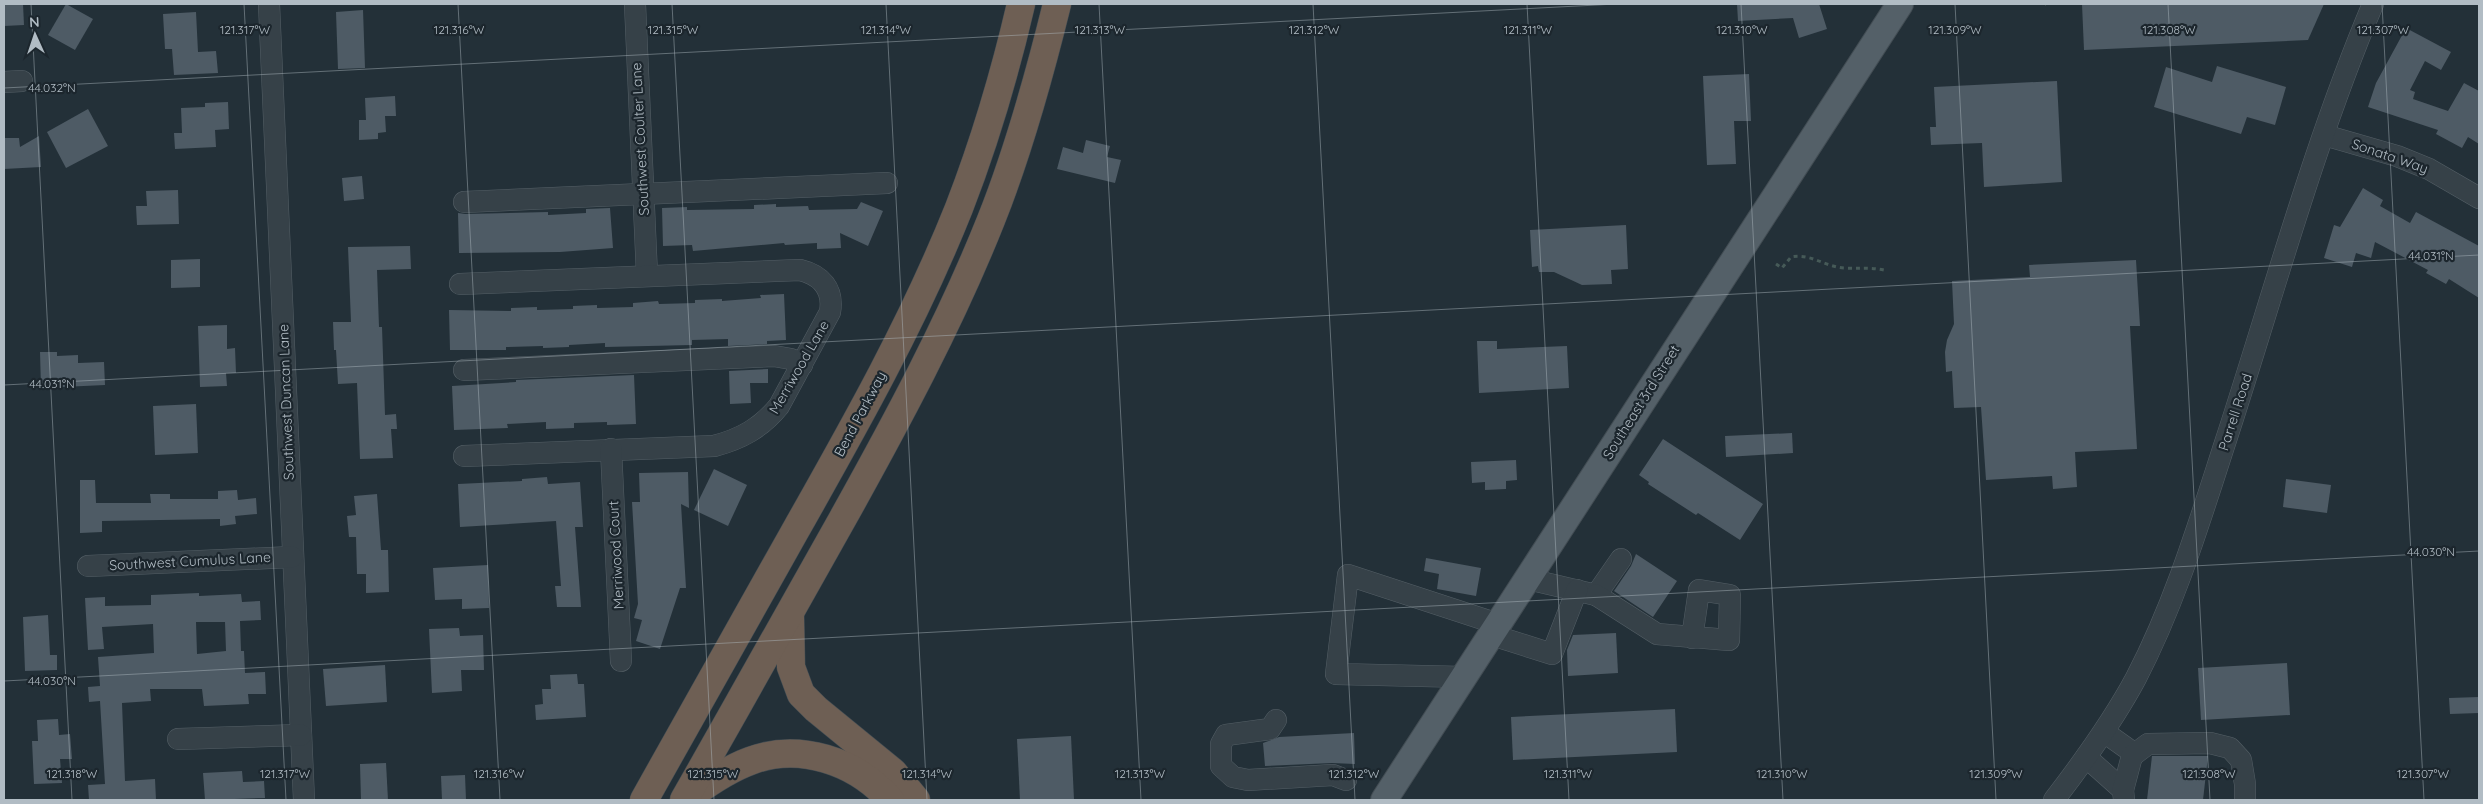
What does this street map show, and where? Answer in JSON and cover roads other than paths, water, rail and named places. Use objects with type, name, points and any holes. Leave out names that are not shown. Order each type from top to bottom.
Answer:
[{"type":"highway","name":"Bend Parkway","points":[[644,800],[863,410],[921,296],[959,208],[981,146],[1002,78],[1021,4]]},
{"type":"highway","points":[[685,800],[909,397],[972,264],[1003,189],[1024,128],[1057,4]]},
{"type":"highway","points":[[790,614],[791,667],[801,694],[820,713],[893,772],[916,800]]},
{"type":"highway","points":[[685,800],[716,778],[741,764],[761,757],[787,754],[813,755],[845,766],[867,779],[890,800]]},
{"type":"main road","name":"Southeast 3rd Street","points":[[1384,800],[1465,677],[1700,309],[1771,205],[1900,4]]},
{"type":"street","name":"Southwest Duncan Lane","points":[[269,4],[304,800]]},
{"type":"street","name":"Southwest Coulter Lane","points":[[634,4],[647,275]]},
{"type":"street","name":"Parrell Road","points":[[2054,800],[2104,732],[2136,678],[2172,601],[2324,135],[2373,4]]},
{"type":"street","name":"Sonata Way","points":[[2324,135],[2405,159],[2429,169],[2479,198]]},
{"type":"street","points":[[464,202],[887,183]]},
{"type":"street","name":"Merriwood Lane","points":[[460,284],[800,270],[811,273],[825,284],[832,300],[830,312],[779,406],[753,432],[734,441],[714,446],[464,456]]},
{"type":"street","points":[[464,370],[774,356],[790,359],[802,365]]},
{"type":"street","name":"Merriwood Court","points":[[611,449],[621,661]]},
{"type":"street","name":"Southwest Cumulus Lane","points":[[88,566],[292,557]]},
{"type":"street","points":[[1465,677],[1336,674],[1348,575],[1495,630],[1552,654],[1586,592],[1621,559]]},
{"type":"street","points":[[1528,579],[1586,592],[1657,634],[1692,638],[1730,640],[1730,595],[1699,590],[1692,638]]},
{"type":"street","points":[[1276,720],[1270,729],[1226,735],[1221,744],[1221,766],[1233,777],[1248,780],[1333,775],[1346,780]]},
{"type":"street","points":[[2104,732],[2135,754]]},
{"type":"street","points":[[178,739],[301,735]]},
{"type":"street","points":[[2123,795],[2132,756],[2148,744],[2210,743],[2230,748],[2241,760],[2245,784],[2244,800]]},
{"type":"street","points":[[2086,757],[2123,795]]}]
